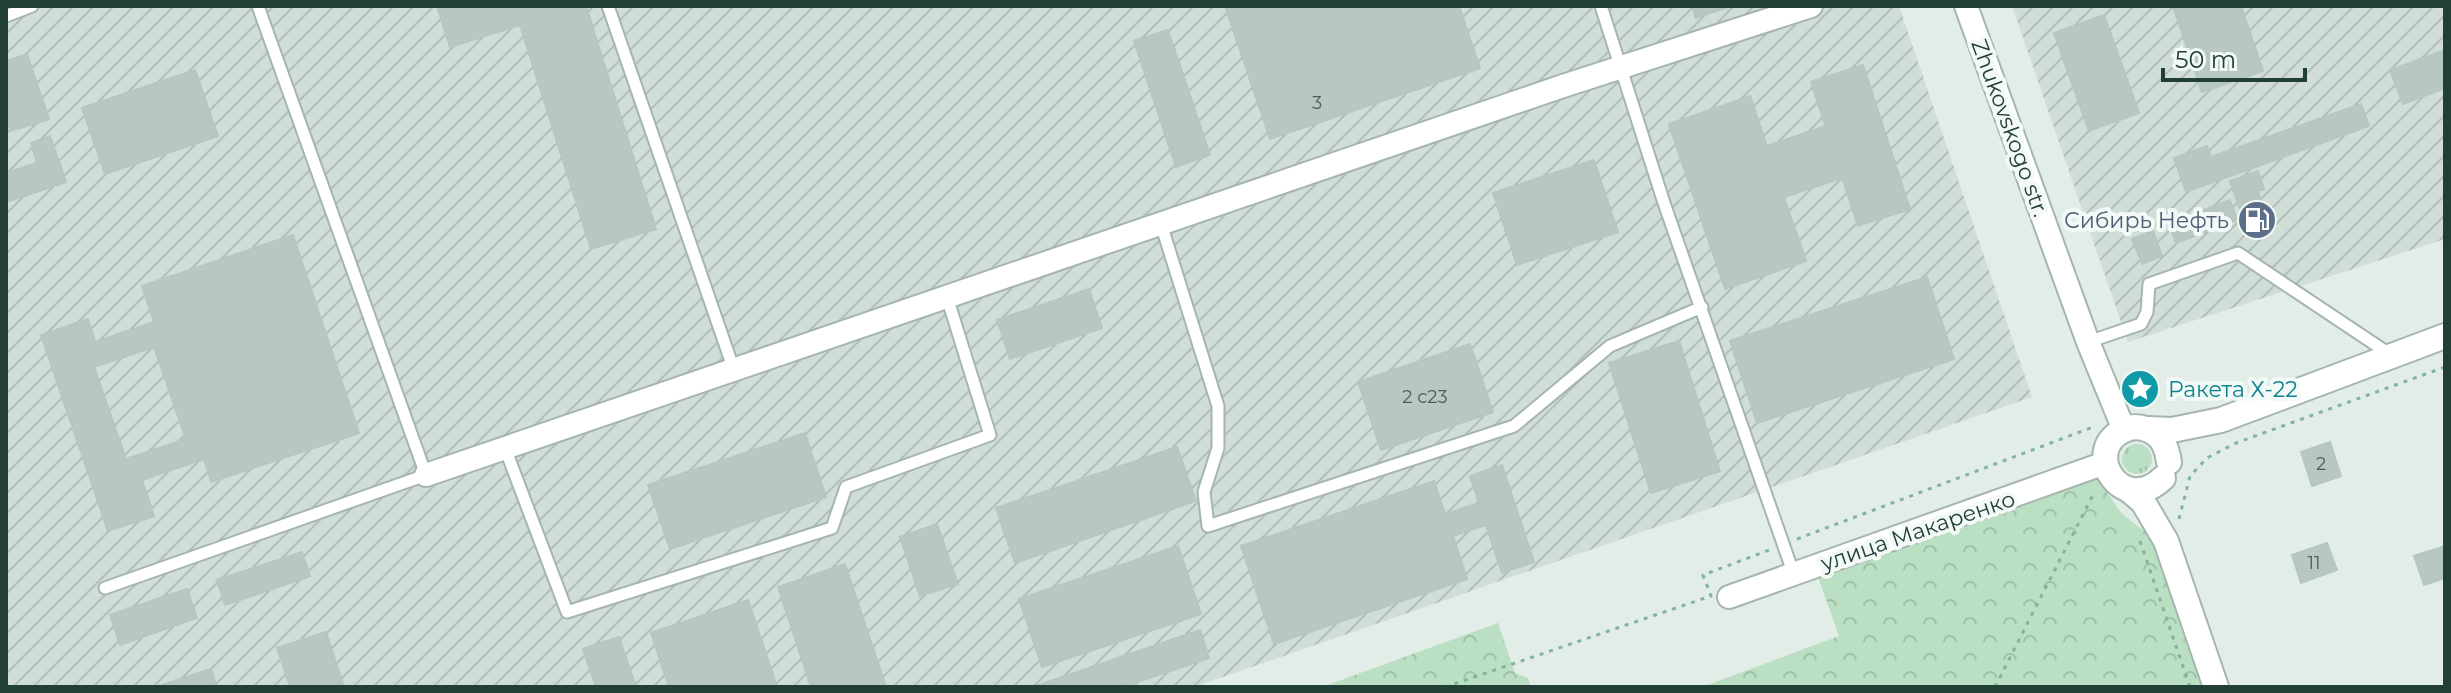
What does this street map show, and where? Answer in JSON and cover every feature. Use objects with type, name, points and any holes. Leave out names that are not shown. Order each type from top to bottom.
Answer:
[{"type":"street","points":[[426,475],[1622,66],[1811,6]]},
{"type":"street","name":"Zhukovskogo str.","points":[[1966,6],[2088,342],[2136,429]]},
{"type":"street","points":[[2174,536],[2143,502],[2119,486],[2106,466],[2109,443],[2136,429],[2172,430],[2221,420],[2445,336]]},
{"type":"street","points":[[2129,490],[2148,489],[2191,441],[2221,420]]},
{"type":"street","points":[[2136,429],[2160,436],[2167,448],[2161,516],[2174,536],[2216,687]]},
{"type":"street","name":"улица Макаренко","points":[[1720,596],[1794,575],[2106,466]]},
{"type":"lane","points":[[6,16],[32,6]]},
{"type":"lane","points":[[105,588],[426,475],[258,6]]},
{"type":"lane","points":[[608,6],[734,370]]},
{"type":"lane","points":[[1601,6],[1664,203],[1794,575]]},
{"type":"lane","points":[[1161,224],[1218,406],[1218,448],[1204,492],[1208,526],[1514,426],[1610,346],[1702,307]]},
{"type":"lane","points":[[2088,342],[2141,324],[2147,312],[2149,284],[2238,253],[2393,356]]},
{"type":"lane","points":[[505,448],[567,612],[832,528],[846,487],[990,435],[947,297]]},
{"type":"path","points":[[2174,536],[2190,476],[2207,458],[2236,443],[2445,367]]},
{"type":"path","points":[[1445,687],[1720,596],[1703,575],[2096,425],[2093,437]]},
{"type":"path","points":[[1995,687],[2106,466]]},
{"type":"path","points":[[2136,531],[2190,687]]},
{"type":"shaded area","points":[[6,6],[1899,6],[2032,397],[1194,687],[6,687]]},
{"type":"shaded area","points":[[2012,6],[2445,6],[2445,239],[2128,342]]},
{"type":"green space","points":[[2137,444],[2147,449],[2152,459],[2147,469],[2137,474],[2127,469],[2122,459],[2127,449]]},
{"type":"green space","points":[[2094,474],[2122,514],[2152,537],[2203,687],[1702,687],[1839,636],[1818,577]]},
{"type":"green space","points":[[1498,623],[1515,673],[1528,678],[1531,687],[1322,687]]},
{"type":"building","points":[[437,6],[586,6],[656,229],[591,249],[520,25],[450,47]]},
{"type":"building","points":[[1225,6],[1459,6],[1480,68],[1270,139]]},
{"type":"building","points":[[1692,6],[1731,6],[1696,18]]},
{"type":"building","points":[[2173,6],[2241,6],[2263,71],[2202,92]]},
{"type":"building","points":[[2104,15],[2139,113],[2089,131],[2054,33]]},
{"type":"building","points":[[1168,30],[1210,155],[1176,167],[1134,41]]},
{"type":"building","points":[[2445,50],[2445,88],[2403,104],[2390,70]]},
{"type":"building","points":[[27,54],[49,119],[11,131],[6,116],[6,61]]},
{"type":"building","points":[[1863,65],[1910,209],[1858,226],[1811,82]]},
{"type":"building","points":[[195,70],[218,136],[105,174],[82,108]]},
{"type":"building","points":[[1750,96],[1767,146],[1825,126],[1842,178],[1784,197],[1806,261],[1725,289],[1669,124]]},
{"type":"building","points":[[2361,104],[2369,126],[2186,192],[2174,158],[2207,146],[2211,157]]},
{"type":"building","points":[[50,136],[66,182],[6,202],[6,173],[37,163],[31,143]]},
{"type":"building","points":[[1594,160],[1618,232],[1517,265],[1493,193]]},
{"type":"building","points":[[2258,171],[2264,189],[2258,191],[2272,228],[2250,236],[2230,181]]},
{"type":"building","points":[[2230,200],[2237,220],[2176,243],[2169,223]]},
{"type":"building","points":[[2153,231],[2162,256],[2142,264],[2132,239]]},
{"type":"building","points":[[293,235],[359,433],[211,482],[204,459],[142,480],[154,516],[108,531],[41,335],[88,319],[95,342],[154,322],[142,286]],"holes":[[[154,347],[186,439],[126,459],[94,367]]]},
{"type":"building","points":[[1927,277],[1954,359],[1757,423],[1730,341]]},
{"type":"building","points":[[1089,289],[1102,328],[1010,359],[997,320]]},
{"type":"building","points":[[1679,341],[1720,471],[1651,493],[1609,363]]},
{"type":"building","points":[[1470,344],[1493,412],[1381,450],[1358,382]]},
{"type":"building","points":[[805,433],[826,497],[670,549],[648,485]]},
{"type":"building","points":[[2330,442],[2341,476],[2312,486],[2301,452]]},
{"type":"building","points":[[1177,447],[1196,501],[1015,563],[996,508]]},
{"type":"building","points":[[1502,465],[1534,562],[1502,573],[1486,525],[1453,536],[1467,579],[1274,644],[1241,546],[1434,481],[1445,514],[1479,503],[1470,476]]},
{"type":"building","points":[[937,524],[958,584],[920,596],[900,537]]},
{"type":"building","points":[[2327,543],[2337,570],[2301,583],[2292,555]]},
{"type":"building","points":[[1178,546],[1201,614],[1042,667],[1019,599]]},
{"type":"building","points":[[2445,546],[2445,578],[2424,585],[2414,556]]},
{"type":"building","points":[[302,552],[310,576],[225,605],[217,580]]},
{"type":"building","points":[[845,564],[886,687],[811,687],[778,587]]},
{"type":"building","points":[[187,589],[197,618],[120,645],[110,615]]},
{"type":"building","points":[[748,600],[777,687],[669,687],[651,633]]},
{"type":"building","points":[[1200,630],[1209,658],[1122,687],[1033,687]]},
{"type":"building","points":[[326,632],[344,687],[290,687],[277,648]]},
{"type":"building","points":[[619,637],[636,687],[596,687],[583,649]]},
{"type":"building","points":[[211,669],[217,687],[156,687]]},
{"type":"place","name":"Сибирь Нефть","points":[[2257,220]]},
{"type":"place","name":"Ракета Х-22","points":[[2140,389]]}]
